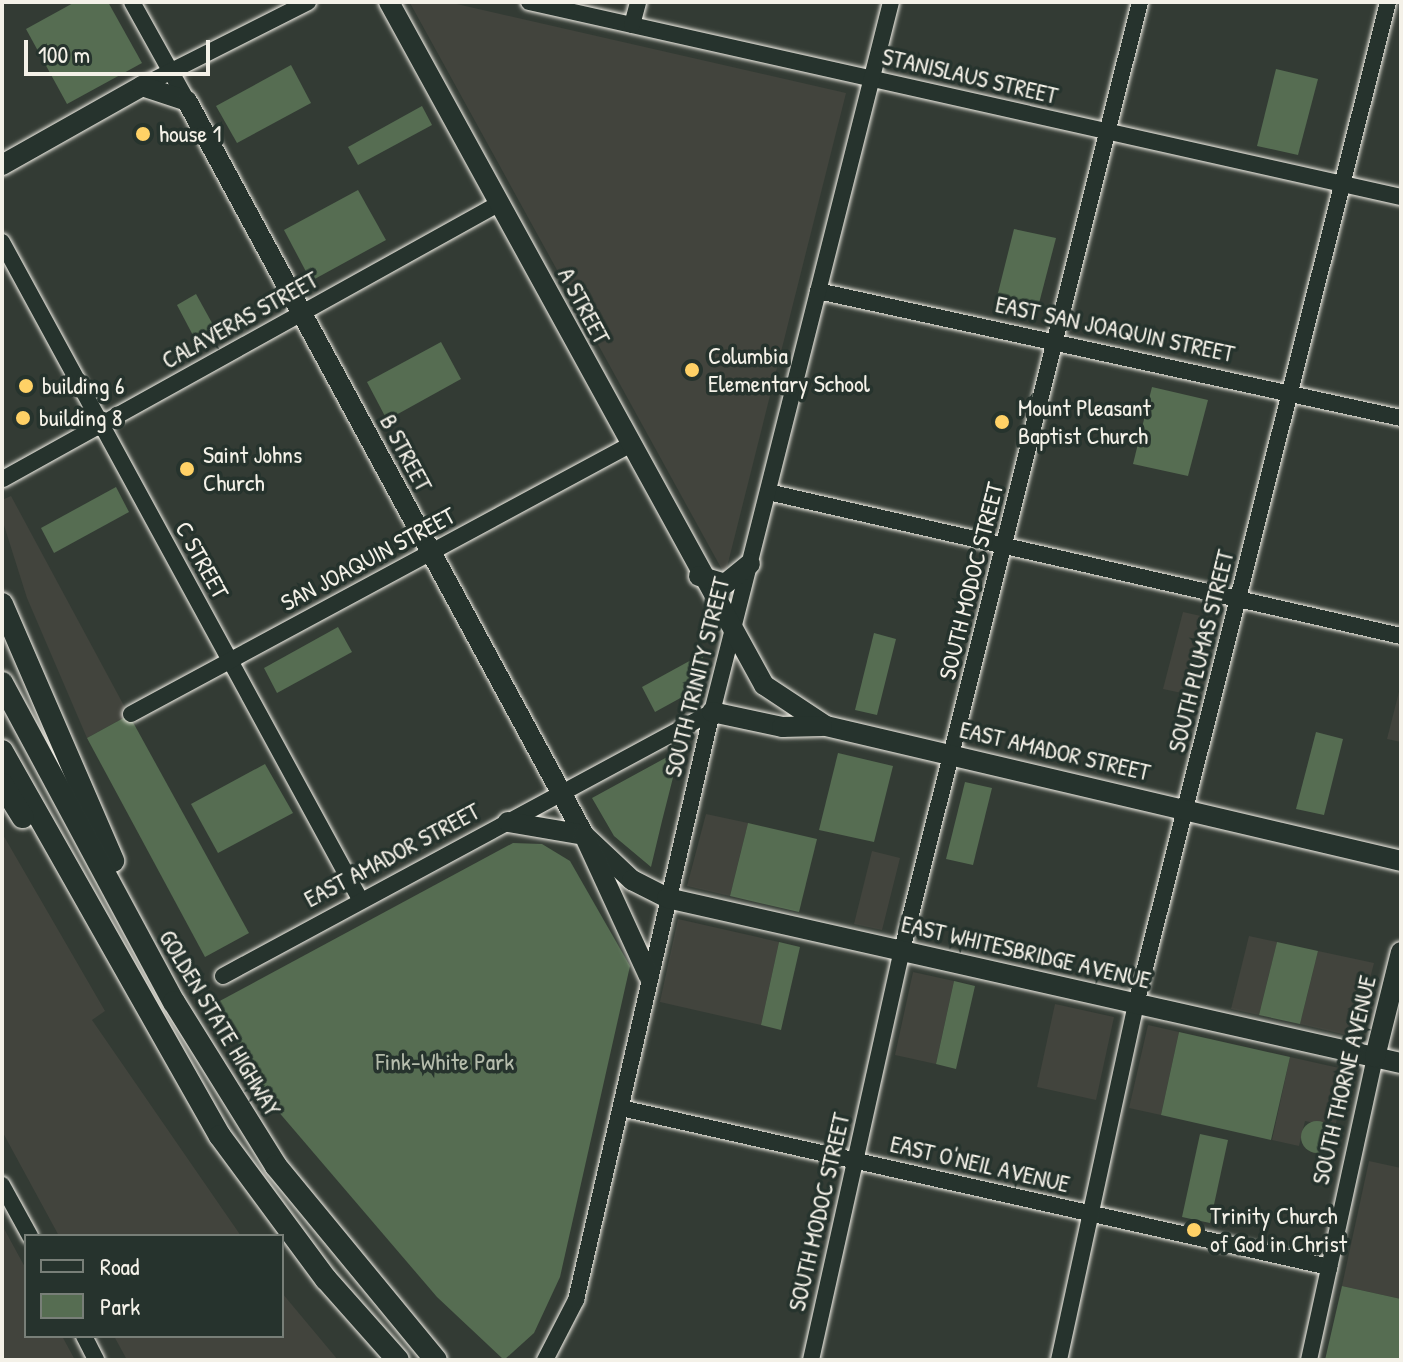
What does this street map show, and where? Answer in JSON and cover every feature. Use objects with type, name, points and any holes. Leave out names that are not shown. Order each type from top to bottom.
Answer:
[{"type":"highway","points":[[2,604],[174,1002]]},
{"type":"highway","name":"GOLDEN STATE HIGHWAY","points":[[2,683],[174,1002],[276,1166],[436,1360]]},
{"type":"highway","points":[[2,751],[146,1011]]},
{"type":"highway","points":[[2,784],[258,1190],[398,1360]]},
{"type":"main road","name":"A STREET","points":[[389,2],[731,635]]},
{"type":"main road","points":[[2,165],[142,86],[187,101]]},
{"type":"main road","name":"B STREET","points":[[187,101],[584,835],[632,880],[667,898]]},
{"type":"main road","points":[[699,576],[725,584],[750,564]]},
{"type":"main road","name":"EAST AMADOR STREET","points":[[731,635],[764,685],[826,726],[1186,808],[1401,861]]},
{"type":"main road","points":[[712,712],[782,727],[826,726]]},
{"type":"main road","points":[[508,822],[584,835],[649,976]]},
{"type":"main road","name":"EAST WHITESBRIDGE AVENUE","points":[[667,898],[1401,1063]]},
{"type":"main road","name":"SOUTH THORNE AVENUE","points":[[1375,1057],[1401,952]]},
{"type":"street","name":"B STREET","points":[[132,2],[187,101]]},
{"type":"street","points":[[142,86],[308,2]]},
{"type":"street","name":"STANISLAUS STREET","points":[[529,2],[1401,197]]},
{"type":"street","points":[[632,25],[638,2]]},
{"type":"street","name":"SOUTH TRINITY STREET","points":[[545,1360],[576,1300],[712,712],[891,2]]},
{"type":"street","name":"SOUTH MODOC STREET","points":[[811,1360],[902,950],[1140,2]]},
{"type":"street","name":"SOUTH PLUMAS STREET","points":[[1059,1360],[1136,1004],[1388,2]]},
{"type":"street","name":"CALAVERAS STREET","points":[[3,479],[500,203]]},
{"type":"street","name":"C STREET","points":[[2,242],[361,901]]},
{"type":"street","name":"EAST SAN JOAQUIN STREET","points":[[818,291],[1057,340],[1401,418]]},
{"type":"street","name":"SAN JOAQUIN STREET","points":[[131,714],[628,446]]},
{"type":"street","points":[[768,492],[1238,602],[1401,636]]},
{"type":"street","name":"EAST AMADOR STREET","points":[[223,976],[712,712]]},
{"type":"street","name":"SOUTH THORNE AVENUE","points":[[1309,1360],[1375,1057]]},
{"type":"street","name":"EAST O'NEIL AVENUE","points":[[621,1108],[1329,1267]]},
{"type":"street","points":[[2,1185],[29,1234]]},
{"type":"street","points":[[85,1338],[96,1360]]},
{"type":"shaded area","name":"Columbia Elementary School","points":[[448,2],[846,93],[725,575],[410,3]]},
{"type":"shaded area","points":[[11,496],[129,715],[87,738],[27,598],[2,519],[2,500]]},
{"type":"shaded area","points":[[1183,612],[1210,618],[1191,695],[1163,689]]},
{"type":"shaded area","points":[[1401,684],[1401,742],[1387,739]]},
{"type":"shaded area","points":[[706,814],[748,823],[730,896],[687,886]]},
{"type":"shaded area","points":[[2,833],[105,1011],[92,1020],[240,1234],[58,1234],[2,1131]]},
{"type":"shaded area","points":[[872,851],[900,858],[882,930],[854,924]]},
{"type":"shaded area","points":[[678,919],[779,942],[761,1025],[660,1002]]},
{"type":"shaded area","points":[[1249,936],[1277,942],[1259,1015],[1231,1009]]},
{"type":"shaded area","points":[[1318,951],[1374,963],[1355,1037],[1300,1024]]},
{"type":"shaded area","points":[[913,972],[954,981],[936,1064],[895,1055]]},
{"type":"shaded area","points":[[1055,1004],[1114,1017],[1096,1100],[1037,1087]]},
{"type":"shaded area","points":[[1148,1025],[1179,1032],[1161,1115],[1129,1108]]},
{"type":"shaded area","points":[[1290,1057],[1348,1070],[1335,1127],[1305,1121],[1299,1146],[1272,1140]]},
{"type":"shaded area","points":[[1369,1161],[1401,1168],[1401,1299],[1342,1286]]},
{"type":"shaded area","points":[[2,1225],[24,1265],[24,1338],[63,1338],[75,1360],[2,1360]]},
{"type":"shaded area","points":[[284,1295],[338,1360],[127,1360],[115,1338],[284,1338]]},
{"type":"green space","points":[[75,2],[108,2],[142,63],[67,104],[26,29]]},
{"type":"green space","points":[[291,65],[311,103],[237,143],[216,106]]},
{"type":"green space","points":[[1276,69],[1318,79],[1298,155],[1257,146]]},
{"type":"green space","points":[[422,106],[432,125],[358,165],[348,147]]},
{"type":"green space","points":[[358,190],[386,240],[311,281],[284,230]]},
{"type":"green space","points":[[1014,229],[1056,238],[1036,315],[995,305]]},
{"type":"green space","points":[[196,294],[217,332],[197,343],[177,305]]},
{"type":"green space","points":[[441,342],[461,379],[387,420],[367,382]]},
{"type":"green space","points":[[1152,387],[1208,400],[1188,476],[1133,464]]},
{"type":"green space","points":[[116,487],[129,512],[54,553],[41,528]]},
{"type":"green space","points":[[338,627],[352,652],[277,693],[264,668]]},
{"type":"green space","points":[[874,633],[896,639],[877,715],[855,710]]},
{"type":"green space","points":[[704,653],[695,690],[655,712],[642,687]]},
{"type":"green space","points":[[129,715],[249,933],[205,957],[87,738]]},
{"type":"green space","points":[[1316,732],[1343,739],[1324,815],[1296,809]]},
{"type":"green space","points":[[680,750],[651,867],[614,836],[592,798]]},
{"type":"green space","points":[[838,753],[893,766],[874,842],[819,830]]},
{"type":"green space","points":[[265,764],[293,813],[218,853],[191,804]]},
{"type":"green space","points":[[965,782],[992,788],[973,865],[946,859]]},
{"type":"green space","points":[[748,823],[817,839],[799,912],[730,896]]},
{"type":"green space","name":"Fink-White Park","points":[[513,843],[542,844],[570,861],[630,966],[560,1277],[534,1333],[504,1360],[437,1297],[271,1103],[216,1003]]},
{"type":"green space","points":[[779,942],[800,947],[781,1030],[761,1025]]},
{"type":"green space","points":[[1277,942],[1318,951],[1300,1024],[1259,1015]]},
{"type":"green space","points":[[954,981],[975,986],[956,1069],[936,1064]]},
{"type":"green space","points":[[1179,1032],[1290,1057],[1271,1140],[1161,1115]]},
{"type":"green space","points":[[1317,1121],[1328,1126],[1333,1137],[1328,1148],[1317,1153],[1306,1148],[1301,1137],[1306,1126]]},
{"type":"green space","points":[[1200,1134],[1228,1140],[1210,1223],[1182,1217]]},
{"type":"green space","points":[[1342,1286],[1401,1299],[1401,1360],[1325,1360]]},
{"type":"place","name":"house 1","points":[[143,134]]},
{"type":"place","name":"Columbia Elementary School","points":[[692,370]]},
{"type":"place","name":"building 6","points":[[26,386]]},
{"type":"place","name":"building 8","points":[[23,418]]},
{"type":"place","name":"Mount Pleasant Baptist Church","points":[[1002,422]]},
{"type":"place","name":"Saint Johns Church","points":[[187,469]]},
{"type":"place","name":"Trinity Church of God in Christ","points":[[1194,1230]]}]
